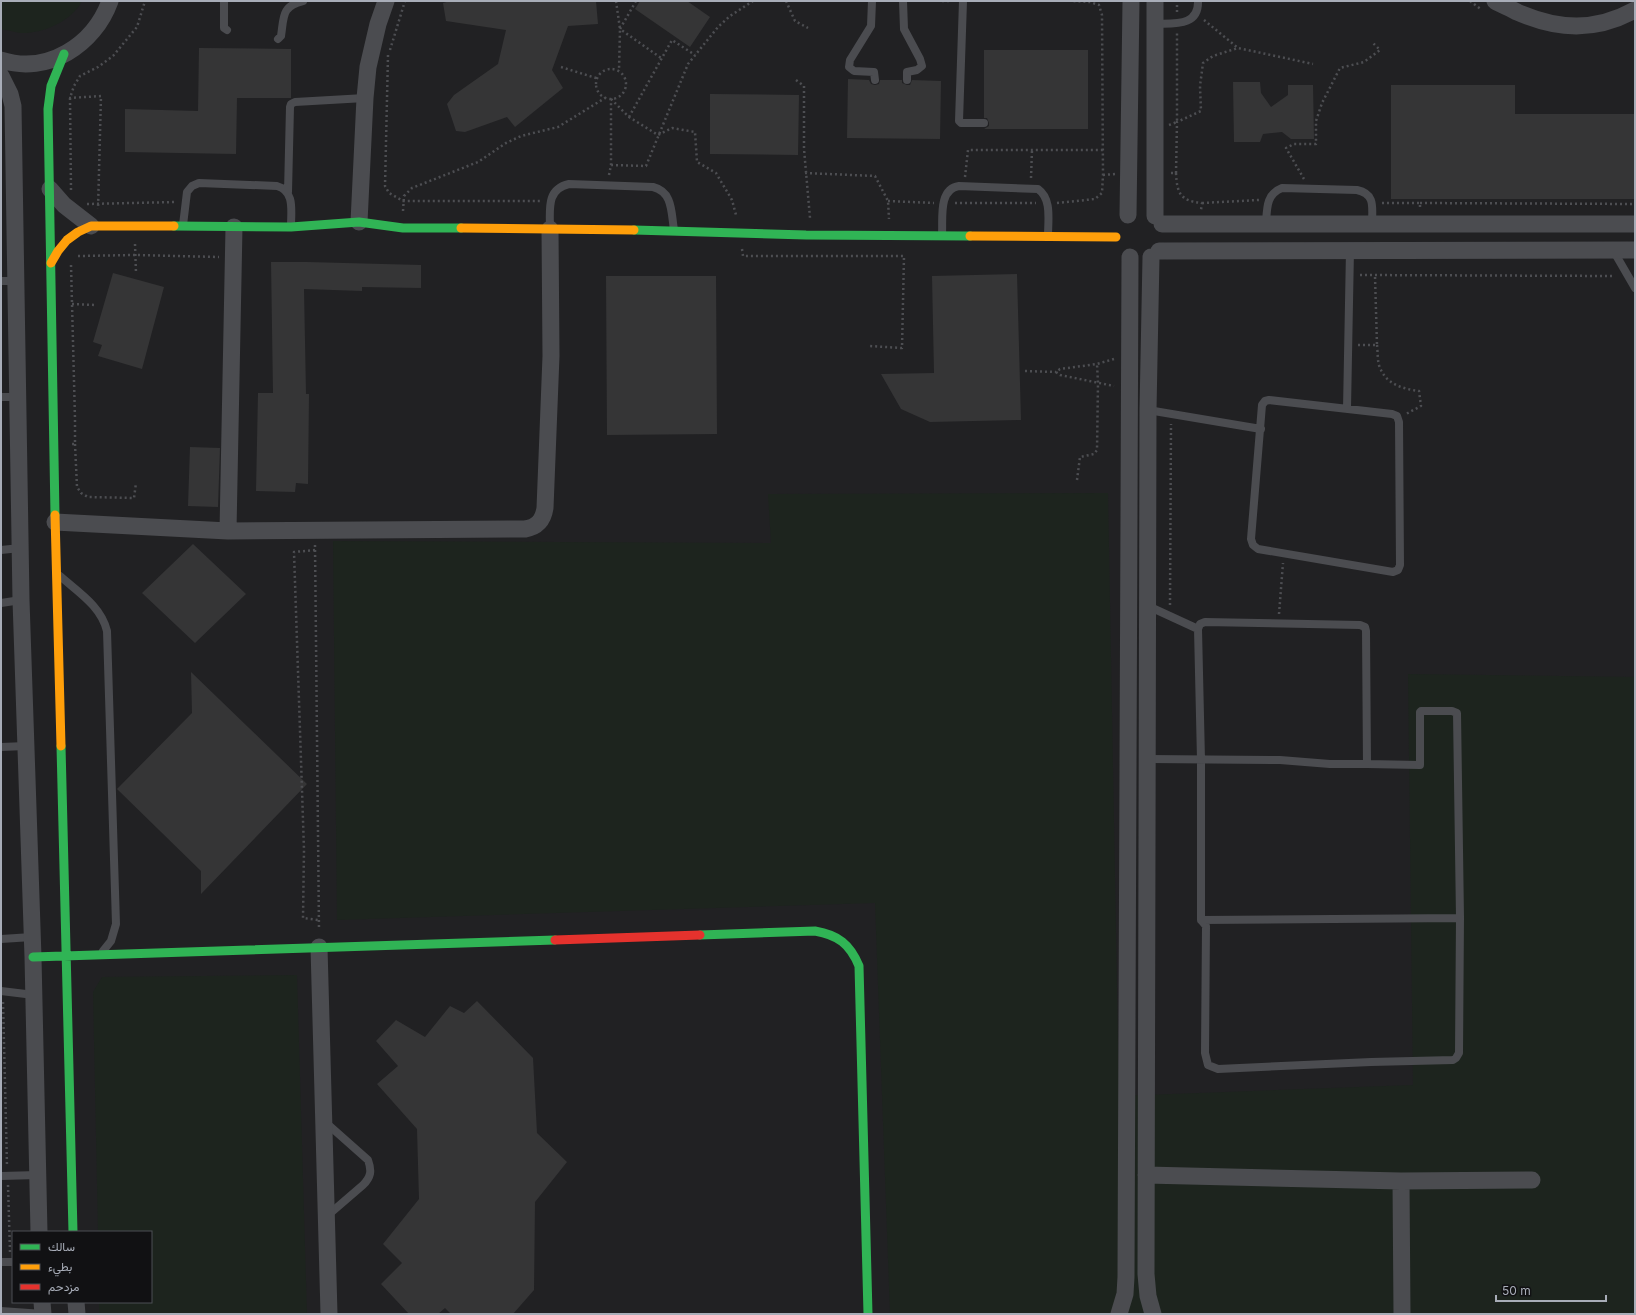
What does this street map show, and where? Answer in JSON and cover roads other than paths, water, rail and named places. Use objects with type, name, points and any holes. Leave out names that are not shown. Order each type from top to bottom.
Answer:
[{"type":"street","points":[[1,60],[26,63],[46,61],[64,54],[81,44],[95,30],[106,14],[110,1]]},
{"type":"street","points":[[359,222],[365,98],[371,52],[386,1]]},
{"type":"street","points":[[1128,215],[1131,1]]},
{"type":"street","points":[[1153,1314],[1148,1296],[1146,1274],[1148,410],[1155,254],[1164,238],[1158,220],[1155,172],[1155,1]]},
{"type":"street","points":[[1495,1],[1528,16],[1551,24],[1574,27],[1598,25],[1620,18],[1635,10]]},
{"type":"street","points":[[64,54],[54,75],[48,98],[56,573],[73,1231]]},
{"type":"street","points":[[1,76],[10,94],[13,106],[9,281],[18,397],[21,600],[33,957],[40,1231]]},
{"type":"street","points":[[50,189],[64,205],[95,226]]},
{"type":"street","points":[[1635,224],[1199,224],[1158,220],[1149,213],[1142,211],[1134,212],[1128,215],[1119,224],[1116,237],[1120,249],[1130,257],[1137,260],[1155,254],[1350,250],[1635,250]]},
{"type":"street","points":[[51,262],[60,247],[67,240],[95,226],[291,227],[359,222],[403,228],[674,230],[812,235],[1116,237]]},
{"type":"street","points":[[228,531],[234,227]]},
{"type":"street","points":[[55,522],[228,531],[533,528],[540,523],[544,516],[545,508],[551,356],[550,229]]},
{"type":"street","points":[[1119,1314],[1125,1294],[1126,1277],[1130,257]]},
{"type":"street","points":[[33,957],[815,931],[838,937],[848,945],[855,954],[859,966],[868,1314]]},
{"type":"street","points":[[319,947],[329,1314]]},
{"type":"street","points":[[1146,1175],[1401,1181],[1532,1180]]},
{"type":"street","points":[[1401,1181],[1402,1314]]},
{"type":"street","points":[[42,1303],[43,1314]]},
{"type":"street","points":[[76,1303],[77,1314]]},
{"type":"lane","points":[[224,1],[224,28],[227,30]]},
{"type":"lane","points":[[278,39],[281,36],[283,18],[286,9],[294,3],[303,1]]},
{"type":"lane","points":[[872,1],[871,26],[850,60],[849,67],[854,71],[874,72],[876,80]]},
{"type":"lane","points":[[903,1],[904,29],[920,59],[922,66],[917,70],[907,72],[907,80]]},
{"type":"lane","points":[[963,1],[959,121],[962,123],[984,123]]},
{"type":"lane","points":[[1155,24],[1183,23],[1190,20],[1196,14],[1198,1]]},
{"type":"lane","points":[[291,227],[290,199],[288,192],[291,104],[295,102],[365,98]]},
{"type":"lane","points":[[183,226],[187,192],[192,186],[199,183],[277,186],[282,187],[288,192]]},
{"type":"lane","points":[[550,229],[551,201],[554,191],[561,186],[569,184],[660,188],[666,192],[669,198],[674,230]]},
{"type":"lane","points":[[942,236],[944,198],[949,190],[954,187],[964,186],[1038,189],[1043,193],[1048,203],[1048,236]]},
{"type":"lane","points":[[1266,224],[1268,200],[1272,194],[1282,188],[1364,192],[1369,196],[1372,203],[1372,224]]},
{"type":"lane","points":[[1347,409],[1350,250]]},
{"type":"lane","points":[[1613,250],[1635,288]]},
{"type":"lane","points":[[1,398],[18,397]]},
{"type":"lane","points":[[1267,400],[1347,409],[1394,414],[1398,419],[1400,565],[1398,570],[1393,572],[1255,548],[1251,543],[1262,406],[1267,400]]},
{"type":"lane","points":[[1148,410],[1261,429]]},
{"type":"lane","points":[[1,550],[20,548]]},
{"type":"lane","points":[[56,573],[100,612],[105,621],[107,631],[116,924],[111,941],[100,954]]},
{"type":"lane","points":[[1,603],[21,600]]},
{"type":"lane","points":[[1148,606],[1198,628]]},
{"type":"lane","points":[[1148,759],[1201,760],[1280,760],[1330,764],[1420,765],[1420,712],[1452,711],[1457,713],[1460,918],[1459,1053],[1456,1058],[1453,1060],[1218,1069],[1212,1068],[1206,1061],[1206,926],[1201,920],[1201,760],[1198,628],[1200,624],[1208,622],[1360,625],[1366,629],[1367,764]]},
{"type":"lane","points":[[1,747],[26,746]]},
{"type":"lane","points":[[1201,920],[1460,918]]},
{"type":"lane","points":[[1,938],[32,937]]},
{"type":"lane","points":[[2,991],[34,995]]},
{"type":"lane","points":[[324,1120],[368,1160],[371,1174],[363,1185],[326,1217]]},
{"type":"lane","points":[[4,1176],[38,1175]]},
{"type":"lane","points":[[1,1262],[11,1262]]},
{"type":"lane","points":[[1,1311],[43,1314]]}]
